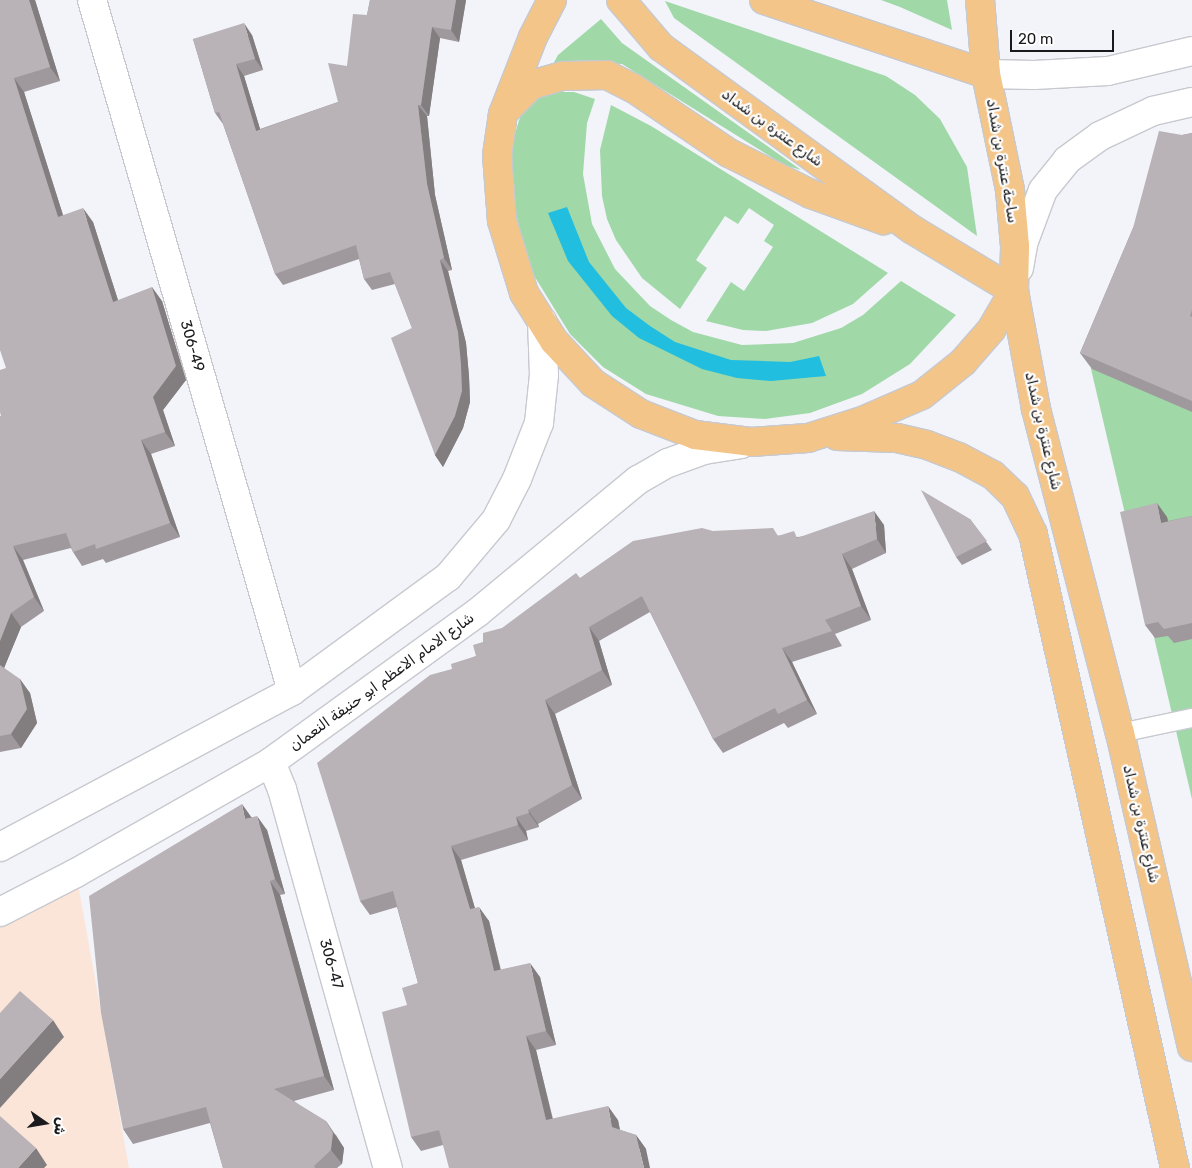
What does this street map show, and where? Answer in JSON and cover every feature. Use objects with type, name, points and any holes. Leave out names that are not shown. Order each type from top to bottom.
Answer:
[{"type":"main road","name":"306-49","points":[[92,0],[292,691]]},
{"type":"main road","name":"ساحة عنترة بن شداد","points":[[552,0],[533,37],[503,114],[497,156],[502,221],[524,292],[554,341],[593,383],[641,414],[695,435],[751,442],[808,438],[862,421],[922,395],[964,362],[991,330],[1014,291],[1015,246],[1010,190],[986,74]]},
{"type":"main road","name":"شارع عنترة بن شداد","points":[[621,0],[661,47],[913,230],[1014,291],[1036,409],[1120,733],[1192,1047]]},
{"type":"main road","points":[[764,0],[986,74],[1034,76],[1108,71],[1192,51]]},
{"type":"main road","points":[[980,0],[986,74]]},
{"type":"main road","points":[[503,114],[531,85],[563,76],[607,75],[633,88],[729,153],[811,194],[913,230]]},
{"type":"main road","points":[[1014,291],[1024,241],[1043,190],[1067,160],[1100,136],[1153,111],[1192,102]]},
{"type":"main road","points":[[0,848],[292,691],[448,577],[496,520],[517,479],[539,423],[544,375],[542,321]]},
{"type":"main road","points":[[808,438],[863,436],[927,445],[993,475],[1015,496],[1033,534],[1175,1168]]},
{"type":"main road","name":"شارع الامام الاعظم ابو حنيفة النعمان","points":[[0,912],[76,873],[271,762],[477,613],[638,480],[668,463],[704,450],[751,442]]},
{"type":"main road","name":"306-47","points":[[271,762],[282,789],[388,1168]]},
{"type":"lane","points":[[1120,733],[1192,718]]},
{"type":"shaded area","points":[[76,873],[129,1168],[0,1168],[0,912]]},
{"type":"green space","points":[[881,0],[947,0],[952,30],[900,7]]},
{"type":"green space","points":[[665,1],[886,76],[915,95],[940,119],[967,167],[977,236],[674,18]]},
{"type":"green space","points":[[601,19],[622,43],[801,170],[784,165],[622,64],[566,61],[552,66],[558,55]]},
{"type":"green space","points":[[543,92],[574,92],[595,99],[587,123],[583,174],[592,224],[615,269],[650,306],[693,332],[742,345],[793,343],[841,328],[863,315],[901,281],[956,315],[910,364],[862,394],[810,413],[765,419],[718,416],[646,394],[603,367],[570,334],[530,269],[511,194],[512,144],[523,107]]},
{"type":"green space","points":[[611,105],[651,126],[888,273],[853,304],[812,323],[766,331],[743,330],[706,321],[731,282],[744,291],[773,247],[764,241],[774,225],[749,208],[738,224],[725,216],[696,260],[707,268],[680,309],[642,278],[616,240],[607,219],[602,196],[600,150]]},
{"type":"green space","points":[[1192,142],[1192,799],[1091,369]]},
{"type":"water","points":[[567,207],[589,262],[626,308],[650,326],[675,342],[731,360],[790,362],[819,356],[826,376],[771,381],[737,378],[702,369],[639,338],[612,316],[568,261],[548,213]]},
{"type":"building","points":[[0,0],[29,0],[50,67],[14,78],[58,217],[83,208],[113,302],[152,287],[176,366],[153,397],[165,432],[141,440],[170,523],[96,549],[95,544],[73,552],[66,533],[13,546],[34,597],[11,613],[0,641],[0,370],[6,368],[0,350]]},
{"type":"building","points":[[370,0],[456,0],[451,30],[432,27],[421,105],[418,105],[427,184],[444,258],[440,260],[458,332],[461,364],[462,391],[455,416],[435,455],[391,338],[412,328],[390,272],[364,279],[356,245],[275,274],[219,112],[215,113],[193,39],[244,23],[255,59],[236,64],[256,131],[338,102],[328,63],[347,66],[353,14],[367,15]]},
{"type":"building","points":[[1159,131],[1182,135],[1192,133],[1192,310],[1190,316],[1192,317],[1192,401],[1080,353],[1133,228]]},
{"type":"building","points":[[921,490],[970,519],[987,541],[956,557]]},
{"type":"building","points":[[1157,503],[1161,523],[1192,516],[1192,623],[1164,629],[1158,622],[1145,625],[1120,512]]},
{"type":"building","points":[[874,511],[877,539],[842,554],[861,606],[825,620],[832,631],[782,648],[807,700],[778,714],[775,708],[713,739],[642,596],[589,627],[602,670],[545,700],[572,785],[528,810],[529,813],[516,817],[518,825],[451,846],[470,909],[479,907],[494,971],[530,963],[546,1031],[526,1036],[546,1120],[608,1106],[612,1127],[636,1135],[644,1168],[449,1168],[439,1130],[411,1137],[382,1012],[407,1005],[402,988],[418,983],[393,891],[360,901],[317,763],[430,675],[452,669],[451,664],[476,656],[473,645],[483,642],[483,633],[502,628],[576,573],[580,578],[633,541],[702,528],[713,531],[773,528],[778,536],[794,531],[797,538]]},
{"type":"building","points":[[0,665],[20,679],[27,709],[11,734],[0,736]]},
{"type":"building","points":[[242,804],[245,819],[257,816],[275,879],[270,881],[324,1076],[274,1089],[326,1121],[333,1133],[331,1150],[314,1166],[315,1168],[223,1168],[206,1107],[123,1129],[101,1013],[89,896]]},
{"type":"building","points":[[20,991],[53,1020],[0,1079],[0,1013]]},
{"type":"building","points":[[0,1116],[36,1148],[18,1168],[0,1168]]}]
